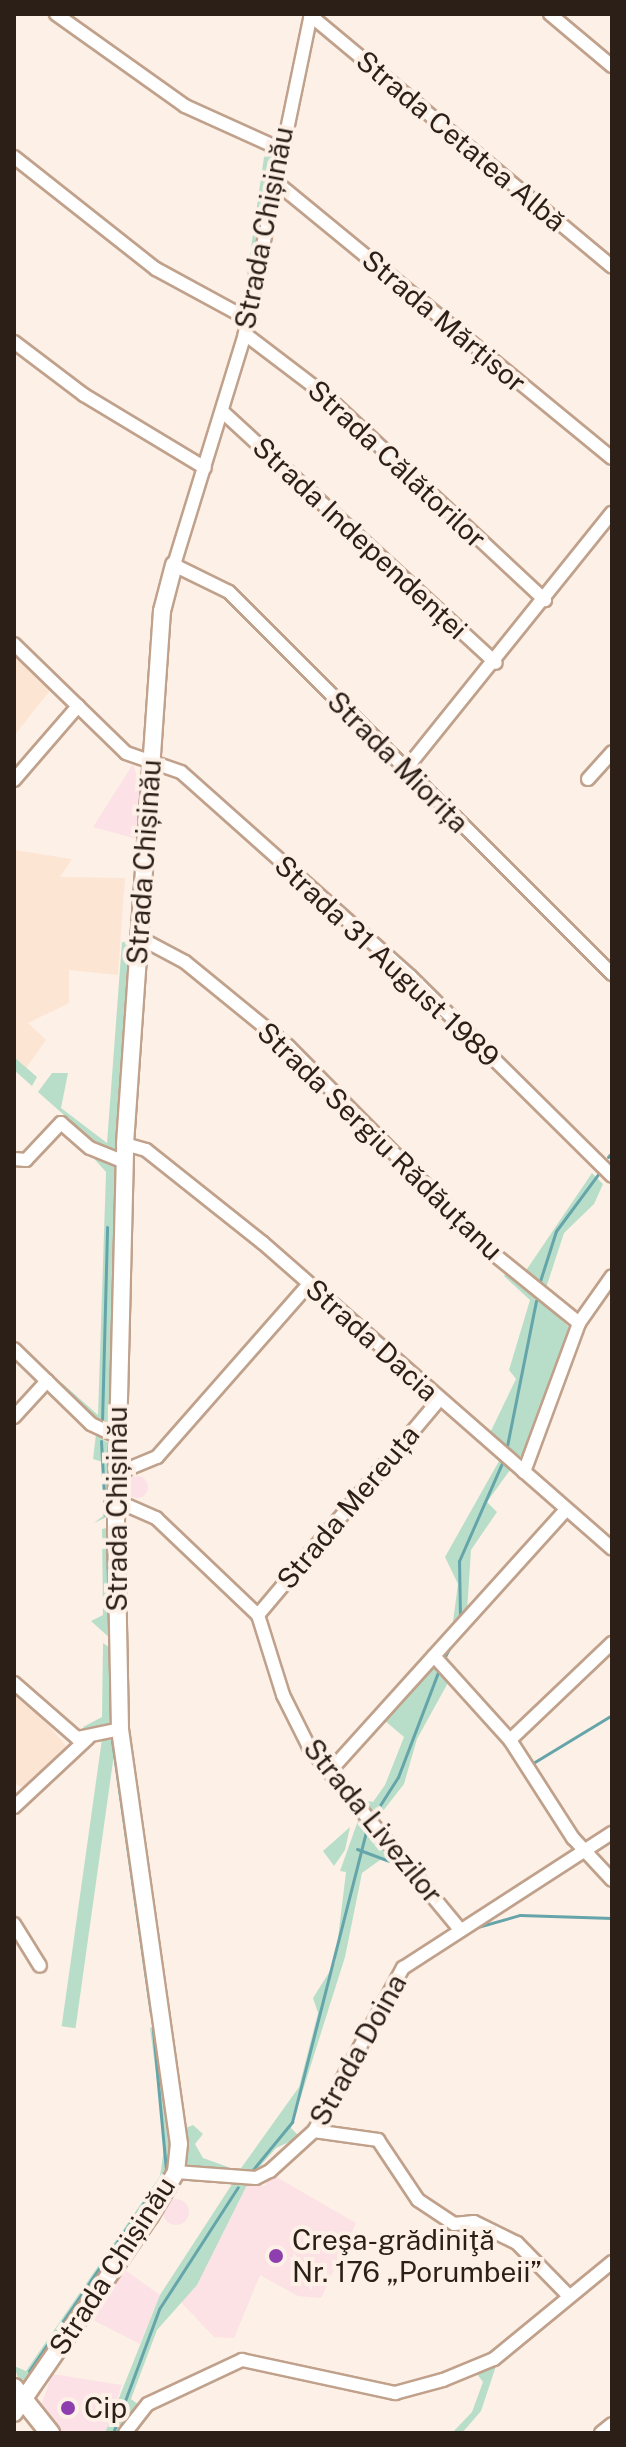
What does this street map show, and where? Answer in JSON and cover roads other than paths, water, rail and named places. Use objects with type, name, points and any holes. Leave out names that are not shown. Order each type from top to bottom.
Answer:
[{"type":"main road","points":[[17,2400],[50,2433]]},
{"type":"street","points":[[56,14],[185,106],[278,148]]},
{"type":"street","points":[[550,14],[612,66]]},
{"type":"street","name":"Strada Chișinău","points":[[17,2400],[176,2172],[173,2093],[120,1729],[117,1436],[125,1144],[162,611],[224,413],[245,334],[277,183],[278,148],[310,15]]},
{"type":"street","name":"Strada Cetatea Albă","points":[[310,15],[612,267]]},
{"type":"street","points":[[14,157],[156,269],[248,319]]},
{"type":"street","name":"Strada Mărțisor","points":[[277,183],[612,458]]},
{"type":"street","name":"Strada Călătorilor","points":[[245,334],[325,395],[545,600]]},
{"type":"street","points":[[14,342],[84,395],[205,468]]},
{"type":"street","name":"Strada Independenței","points":[[224,413],[496,663]]},
{"type":"street","points":[[405,770],[496,663],[612,513]]},
{"type":"street","name":"Strada Miorița","points":[[174,565],[229,592],[612,974]]},
{"type":"street","name":"Strada 31 August 1989","points":[[14,644],[126,753],[181,772],[410,976],[612,1176]]},
{"type":"street","points":[[14,780],[78,706]]},
{"type":"street","points":[[588,779],[612,752]]},
{"type":"street","name":"Strada Sergiu Rădăuțanu","points":[[138,937],[185,962],[288,1046],[495,1255],[579,1323]]},
{"type":"street","points":[[14,1159],[26,1160],[61,1123],[90,1148],[124,1162]]},
{"type":"street","name":"Strada Dacia","points":[[125,1144],[141,1147],[177,1172],[612,1549]]},
{"type":"street","points":[[524,1472],[579,1323],[612,1276]]},
{"type":"street","points":[[118,1473],[157,1457],[309,1284]]},
{"type":"street","points":[[14,1349],[98,1430],[117,1436]]},
{"type":"street","points":[[14,1417],[47,1381]]},
{"type":"street","name":"Strada Mereuța","points":[[258,1615],[439,1400]]},
{"type":"street","name":"Strada Livezilor","points":[[117,1501],[156,1518],[258,1615],[294,1720],[329,1772],[458,1927]]},
{"type":"street","points":[[329,1772],[566,1510]]},
{"type":"street","points":[[510,1740],[612,1643]]},
{"type":"street","points":[[434,1656],[510,1740],[585,1851],[612,1880]]},
{"type":"street","points":[[14,1683],[68,1734],[88,1738],[120,1729]]},
{"type":"street","points":[[14,1807],[88,1738]]},
{"type":"street","name":"Strada Doina","points":[[176,2172],[263,2176],[314,2131],[391,1983],[458,1927],[612,1833]]},
{"type":"street","points":[[14,1924],[40,1966]]},
{"type":"street","points":[[314,2131],[378,2140],[418,2200],[454,2224],[474,2222],[517,2243],[566,2293]]},
{"type":"street","points":[[125,2433],[148,2404],[242,2360],[395,2393],[443,2380],[494,2359],[566,2293],[612,2262]]},
{"type":"street","points":[[601,2433],[612,2424]]},
{"type":"waterway","points":[[608,1157],[612,1152]]},
{"type":"waterway","points":[[540,1281],[556,1231],[599,1173]]},
{"type":"waterway","points":[[102,1422],[107,1227]]},
{"type":"waterway","points":[[507,1446],[536,1301]]},
{"type":"waterway","points":[[101,1441],[105,1515]]},
{"type":"waterway","points":[[460,1617],[459,1561],[502,1463]]},
{"type":"waterway","points":[[107,1530],[109,1634]]},
{"type":"waterway","points":[[443,1660],[450,1647]]},
{"type":"waterway","points":[[110,1651],[111,1722]]},
{"type":"waterway","points":[[375,1813],[398,1777],[438,1672]]},
{"type":"waterway","points":[[533,1763],[612,1715]]},
{"type":"waterway","points":[[112,1740],[151,2013]]},
{"type":"waterway","points":[[251,2172],[292,2122],[367,1828]]},
{"type":"waterway","points":[[357,1849],[400,1865]]},
{"type":"waterway","points":[[474,1928],[520,1915],[612,1918]]},
{"type":"waterway","points":[[29,2371],[166,2170],[153,2030]]},
{"type":"waterway","points":[[113,2433],[159,2309],[238,2187]]},
{"type":"place","name":"Creşa-grădiniţă Nr. 176 „Porumbeii”","points":[[276,2256]]},
{"type":"place","name":"Cip","points":[[68,2408]]}]
